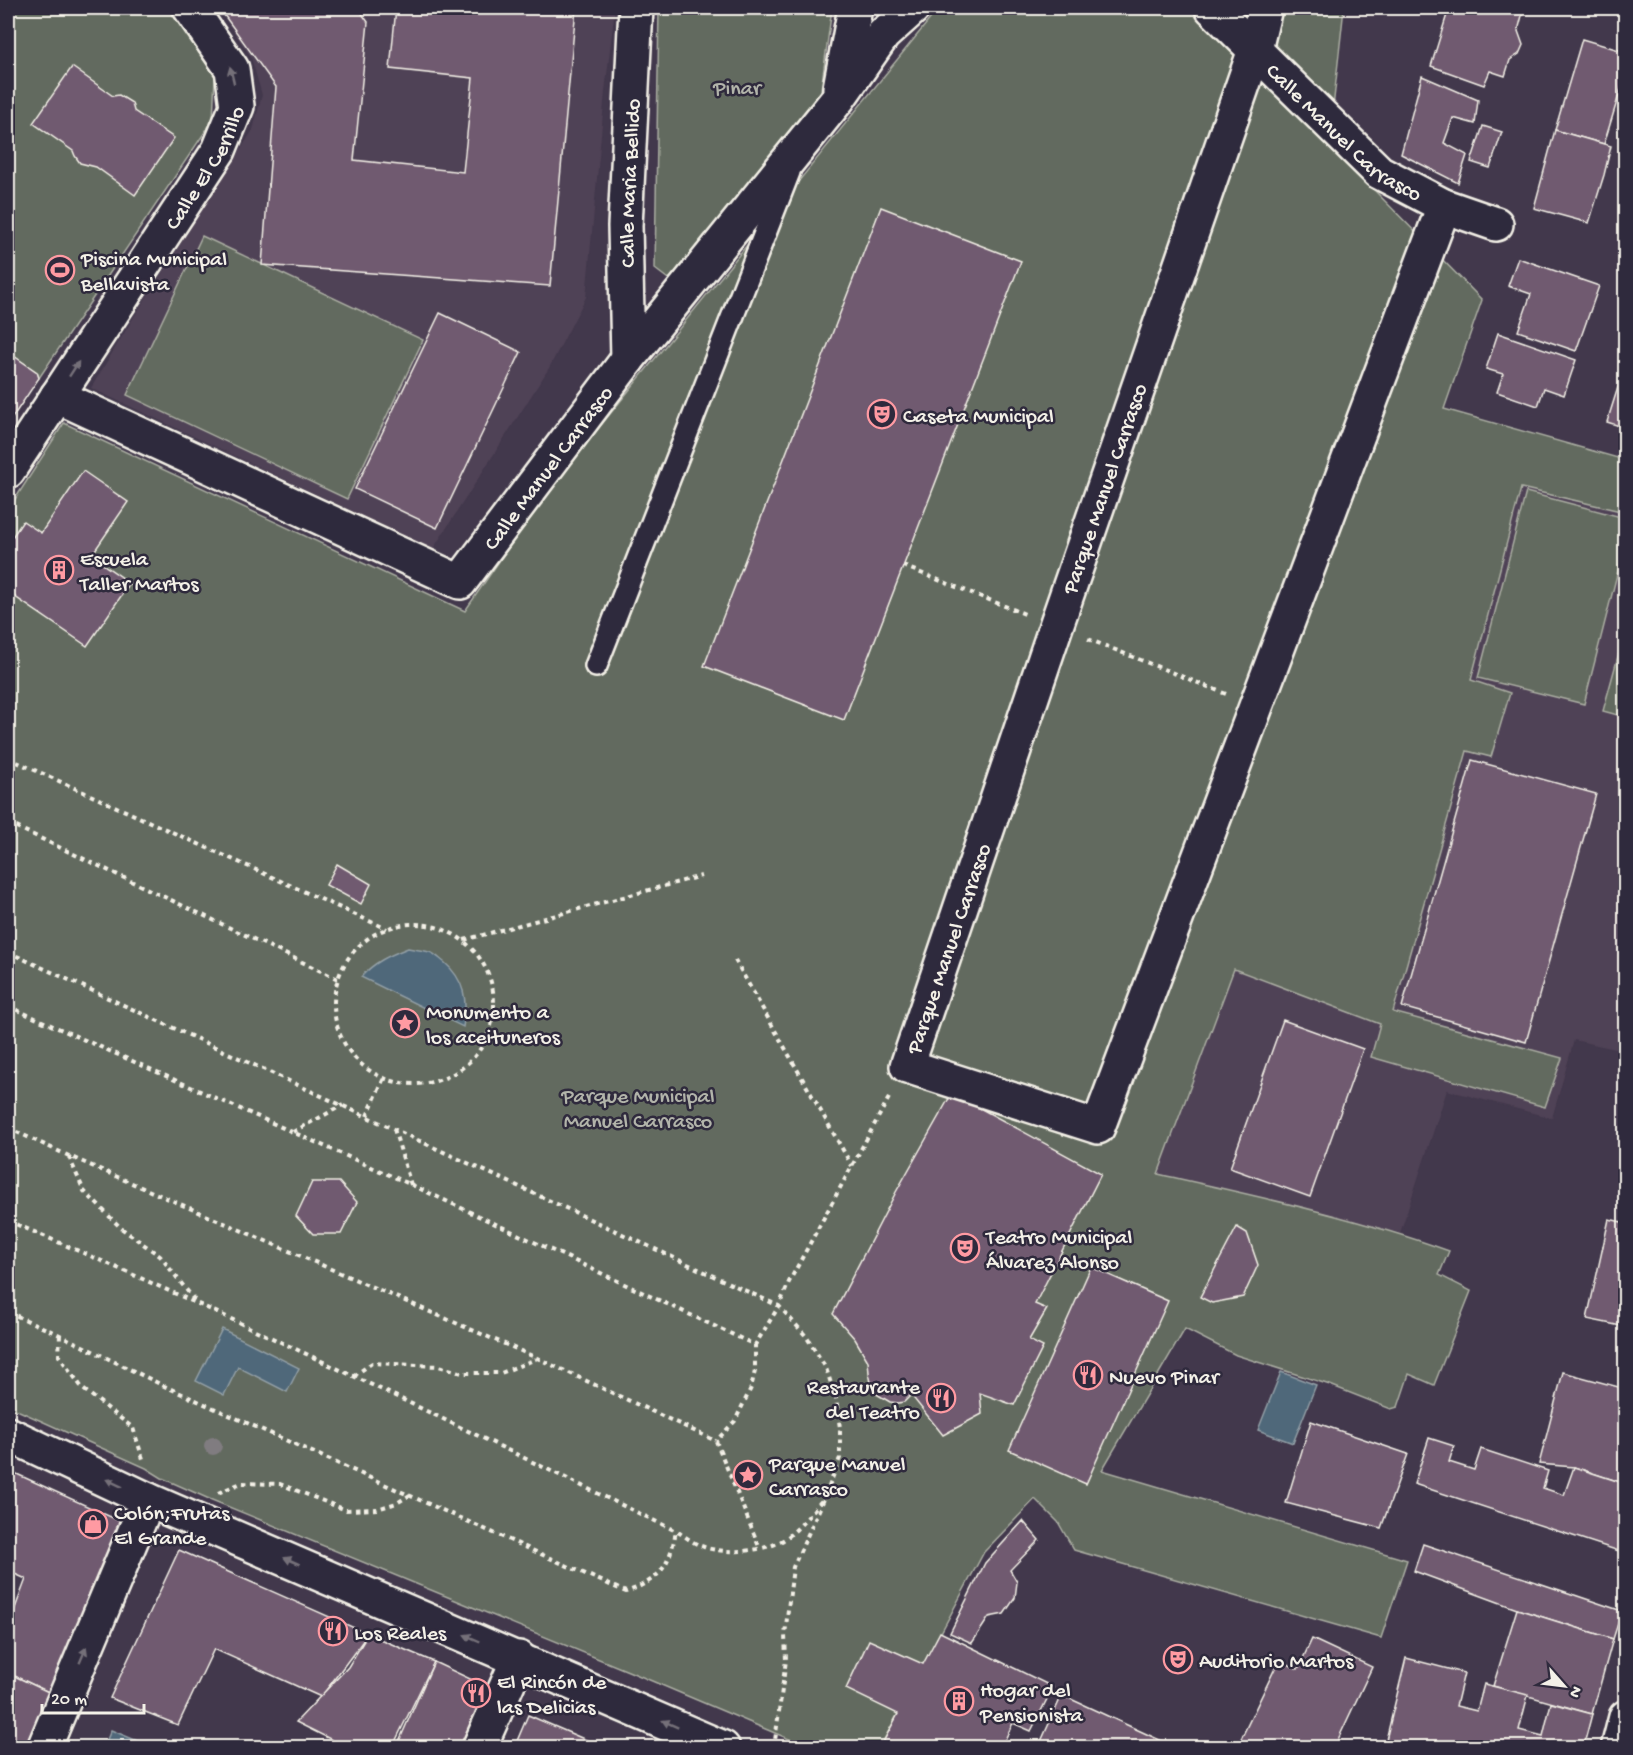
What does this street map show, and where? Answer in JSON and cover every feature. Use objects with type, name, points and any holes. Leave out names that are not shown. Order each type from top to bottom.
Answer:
[{"type":"street","name":"Calle El Cerrillo","points":[[8,471],[219,150],[237,106],[232,69],[190,8]]},
{"type":"street","name":"Calle Maria Bellido","points":[[628,359],[625,226],[636,8]]},
{"type":"street","points":[[838,99],[855,8]]},
{"type":"street","name":"Calle Manuel Carrasco","points":[[57,396],[460,582],[628,359],[838,99],[884,35],[913,8]]},
{"type":"street","name":"Calle Manuel Carrasco","points":[[1212,8],[1379,172],[1444,206],[1496,224]]},
{"type":"street","name":"Parque Manuel Carrasco","points":[[1265,8],[1254,50],[907,1066],[1098,1127],[1444,206]]},
{"type":"street","points":[[8,1434],[148,1500],[519,1658],[723,1748]]},
{"type":"street","points":[[44,1748],[148,1500]]},
{"type":"street","points":[[479,1748],[519,1658]]},
{"type":"street","points":[[1618,1748],[1626,1717]]},
{"type":"lane","points":[[596,666],[798,149]]},
{"type":"path","points":[[903,566],[1256,706]]},
{"type":"path","points":[[8,758],[387,929]]},
{"type":"path","points":[[8,823],[338,979]]},
{"type":"path","points":[[464,940],[701,876]]},
{"type":"path","points":[[414,924],[440,927],[464,940],[481,959],[492,982],[495,1007],[490,1032],[478,1054],[459,1071],[436,1082],[411,1085],[393,1082],[376,1075],[348,1050],[340,1034],[335,1016],[334,998],[338,979],[349,958],[366,940],[387,929],[414,924]]},
{"type":"path","points":[[8,952],[779,1306],[806,1336],[826,1368],[836,1399],[840,1428],[840,1458],[793,1567],[785,1635],[786,1660],[774,1748]]},
{"type":"path","points":[[735,960],[852,1166]]},
{"type":"path","points":[[8,1006],[412,1185],[755,1345]]},
{"type":"path","points":[[716,1441],[735,1421],[751,1388],[755,1371],[755,1345],[779,1306],[789,1282],[907,1066]]},
{"type":"path","points":[[367,1116],[384,1078]]},
{"type":"path","points":[[292,1132],[343,1104]]},
{"type":"path","points":[[8,1128],[537,1358],[716,1441],[760,1549]]},
{"type":"path","points":[[394,1129],[412,1185]]},
{"type":"path","points":[[69,1156],[84,1191],[121,1228],[160,1256],[198,1305]]},
{"type":"path","points":[[8,1221],[94,1257],[354,1376],[676,1531],[704,1547],[730,1551],[760,1549],[777,1544],[789,1536],[825,1497]]},
{"type":"path","points":[[8,1312],[162,1385],[627,1592],[645,1585],[659,1575],[672,1549],[676,1531]]},
{"type":"path","points":[[60,1335],[60,1356],[83,1389],[133,1428],[146,1468]]},
{"type":"path","points":[[354,1376],[372,1363],[439,1366],[462,1373],[501,1373],[537,1358]]},
{"type":"path","points":[[216,1494],[241,1483],[280,1484],[346,1510],[377,1509],[397,1503],[410,1495]]},
{"type":"shaded area","points":[[218,8],[615,8],[586,297],[549,368],[433,549],[91,388],[253,130],[262,95],[251,57]]},
{"type":"shaded area","points":[[1444,409],[1625,460],[1625,1051],[1574,1040],[1552,1118],[1447,1090],[1400,1233],[1158,1174]]},
{"type":"green space","name":"Piscina Municipal Bellavista","points":[[8,8],[168,8],[215,76],[213,120],[39,378],[37,372],[8,352]]},
{"type":"green space","name":"Pinar","points":[[659,8],[832,8],[818,112],[677,280],[667,278],[655,269]]},
{"type":"green space","name":"Parque Municipal Manuel Carrasco","points":[[939,8],[1137,12],[1138,8],[1344,8],[1329,144],[1482,300],[1444,409],[1625,460],[1625,512],[1521,488],[1471,680],[1510,693],[1491,757],[1467,751],[1393,1012],[1562,1058],[1545,1107],[1371,1057],[1380,1024],[1234,969],[1158,1174],[1341,1217],[1449,1251],[1439,1275],[1471,1291],[1434,1385],[1409,1374],[1398,1407],[1391,1409],[1330,1385],[1236,1355],[1185,1329],[1102,1470],[1407,1560],[1381,1638],[1074,1550],[1058,1522],[1035,1499],[984,1552],[880,1747],[808,1747],[207,1498],[8,1406],[8,510],[64,423],[465,611],[546,493]]},
{"type":"green space","points":[[202,236],[423,340],[347,499],[127,395]]},
{"type":"green space","points":[[1526,492],[1625,518],[1625,543],[1584,704],[1478,678]]},
{"type":"green space","points":[[1625,631],[1625,717],[1603,711]]},
{"type":"water","points":[[408,948],[434,954],[457,976],[465,1000],[463,1027],[361,977],[371,967]]},
{"type":"water","points":[[222,1329],[299,1368],[287,1392],[238,1367],[224,1395],[196,1381]]},
{"type":"water","points":[[1281,1372],[1316,1385],[1293,1443],[1258,1430]]},
{"type":"water","points":[[111,1730],[152,1747],[104,1747]]},
{"type":"building","points":[[219,8],[358,8],[368,22],[354,160],[463,172],[473,78],[390,69],[396,8],[576,8],[550,286],[262,265],[276,87]]},
{"type":"building","points":[[1449,8],[1524,8],[1518,31],[1523,45],[1519,54],[1510,60],[1505,76],[1490,71],[1484,85],[1431,66]]},
{"type":"building","points":[[1582,39],[1626,52],[1626,72],[1604,144],[1555,130]]},
{"type":"building","points":[[72,67],[113,96],[119,95],[132,103],[134,111],[174,138],[135,195],[96,167],[80,163],[73,151],[33,123]]},
{"type":"building","points":[[1422,76],[1478,100],[1475,124],[1453,118],[1444,143],[1467,155],[1458,183],[1401,154]]},
{"type":"building","points":[[1483,126],[1502,132],[1490,168],[1471,162]]},
{"type":"building","points":[[1555,130],[1611,146],[1589,223],[1534,208]]},
{"type":"building","name":"Caseta Municipal","points":[[881,207],[1021,261],[844,720],[704,666]]},
{"type":"building","points":[[1518,258],[1599,286],[1576,351],[1518,331],[1531,294],[1508,286]]},
{"type":"building","points":[[440,313],[521,352],[437,528],[355,489]]},
{"type":"building","points":[[1498,333],[1576,360],[1564,395],[1544,388],[1538,406],[1497,392],[1503,374],[1486,369]]},
{"type":"building","points":[[8,352],[37,372],[39,378],[8,424]]},
{"type":"building","points":[[1626,362],[1626,428],[1607,422]]},
{"type":"building","name":"Escuela Taller Martos","points":[[83,471],[128,502],[91,556],[130,583],[87,646],[8,592],[8,543],[23,521],[41,533]]},
{"type":"building","points":[[1472,760],[1596,794],[1526,1042],[1402,1007]]},
{"type":"building","points":[[337,864],[371,884],[361,904],[326,885]]},
{"type":"building","points":[[1283,1020],[1363,1049],[1310,1197],[1230,1168]]},
{"type":"building","name":"Teatro Municipal Álvarez Alonso","points":[[952,1093],[1101,1174],[1035,1304],[1047,1309],[1029,1340],[1043,1347],[1014,1405],[980,1393],[982,1414],[943,1435],[911,1395],[904,1402],[898,1403],[890,1402],[873,1392],[868,1361],[855,1339],[833,1314],[896,1192]]},
{"type":"building","points":[[312,1182],[339,1182],[357,1202],[341,1234],[313,1234],[296,1216]]},
{"type":"building","points":[[1609,1219],[1626,1223],[1626,1327],[1587,1319]]},
{"type":"building","points":[[1237,1227],[1247,1233],[1258,1265],[1243,1297],[1212,1303],[1200,1297]]},
{"type":"building","name":"Nuevo Pinar","points":[[1091,1267],[1168,1301],[1086,1484],[1009,1450]]},
{"type":"building","points":[[1563,1372],[1626,1389],[1626,1484],[1574,1467],[1539,1464]]},
{"type":"building","points":[[1311,1421],[1408,1454],[1381,1528],[1286,1503]]},
{"type":"building","points":[[1429,1438],[1454,1446],[1449,1462],[1474,1470],[1481,1449],[1548,1471],[1543,1488],[1564,1495],[1574,1467],[1626,1484],[1625,1553],[1414,1484]]},
{"type":"building","points":[[8,1470],[133,1527],[57,1696],[8,1673],[8,1627],[26,1579],[8,1571]]},
{"type":"building","points":[[1023,1521],[1039,1540],[1010,1570],[1017,1582],[1015,1598],[1004,1614],[989,1617],[972,1643],[950,1633],[985,1563]]},
{"type":"building","points":[[1423,1544],[1622,1611],[1613,1639],[1517,1609],[1414,1571]]},
{"type":"building","points":[[179,1550],[368,1634],[321,1697],[214,1649],[178,1725],[110,1698]]},
{"type":"building","points":[[1517,1609],[1613,1639],[1592,1714],[1493,1686]]},
{"type":"building","name":"Hogar del Pensionista","points":[[940,1632],[1053,1687],[1031,1731],[1013,1723],[1001,1748],[880,1748],[898,1714],[846,1689],[869,1640],[923,1664]]},
{"type":"building","points":[[368,1634],[434,1662],[392,1748],[348,1748],[296,1722],[348,1667]]},
{"type":"building","points":[[1312,1639],[1372,1667],[1334,1748],[1248,1748],[1239,1743],[1279,1660],[1298,1669]]},
{"type":"building","points":[[1406,1658],[1464,1673],[1456,1706],[1477,1711],[1484,1684],[1528,1695],[1519,1730],[1543,1736],[1551,1703],[1592,1714],[1583,1748],[1384,1748]]},
{"type":"building","points":[[434,1662],[498,1692],[474,1748],[396,1748]]},
{"type":"building","points":[[8,1673],[57,1696],[34,1748],[8,1748]]},
{"type":"building","points":[[1062,1695],[1177,1748],[1038,1748]]},
{"type":"building","points":[[528,1715],[605,1748],[514,1748]]},
{"type":"place","name":"Piscina Municipal Bellavista","points":[[60,270]]},
{"type":"place","name":"Caseta Municipal","points":[[882,414]]},
{"type":"place","name":"Escuela Taller Martos","points":[[59,570]]},
{"type":"place","name":"Monumento a los aceituneros","points":[[405,1023]]},
{"type":"place","name":"Teatro Municipal Álvarez Alonso","points":[[965,1248]]},
{"type":"place","name":"Nuevo Pinar","points":[[1088,1375]]},
{"type":"place","name":"Restaurante del Teatro","points":[[941,1398]]},
{"type":"place","name":"Parque Manuel Carrasco","points":[[748,1475]]},
{"type":"place","name":"Colón;Frutas El Grande","points":[[93,1524]]},
{"type":"place","name":"Los Reales","points":[[333,1631]]},
{"type":"place","name":"Auditorio Martos","points":[[1178,1659]]},
{"type":"place","name":"El Rincón de las Delicias","points":[[476,1693]]},
{"type":"place","name":"Hogar del Pensionista","points":[[959,1701]]}]
